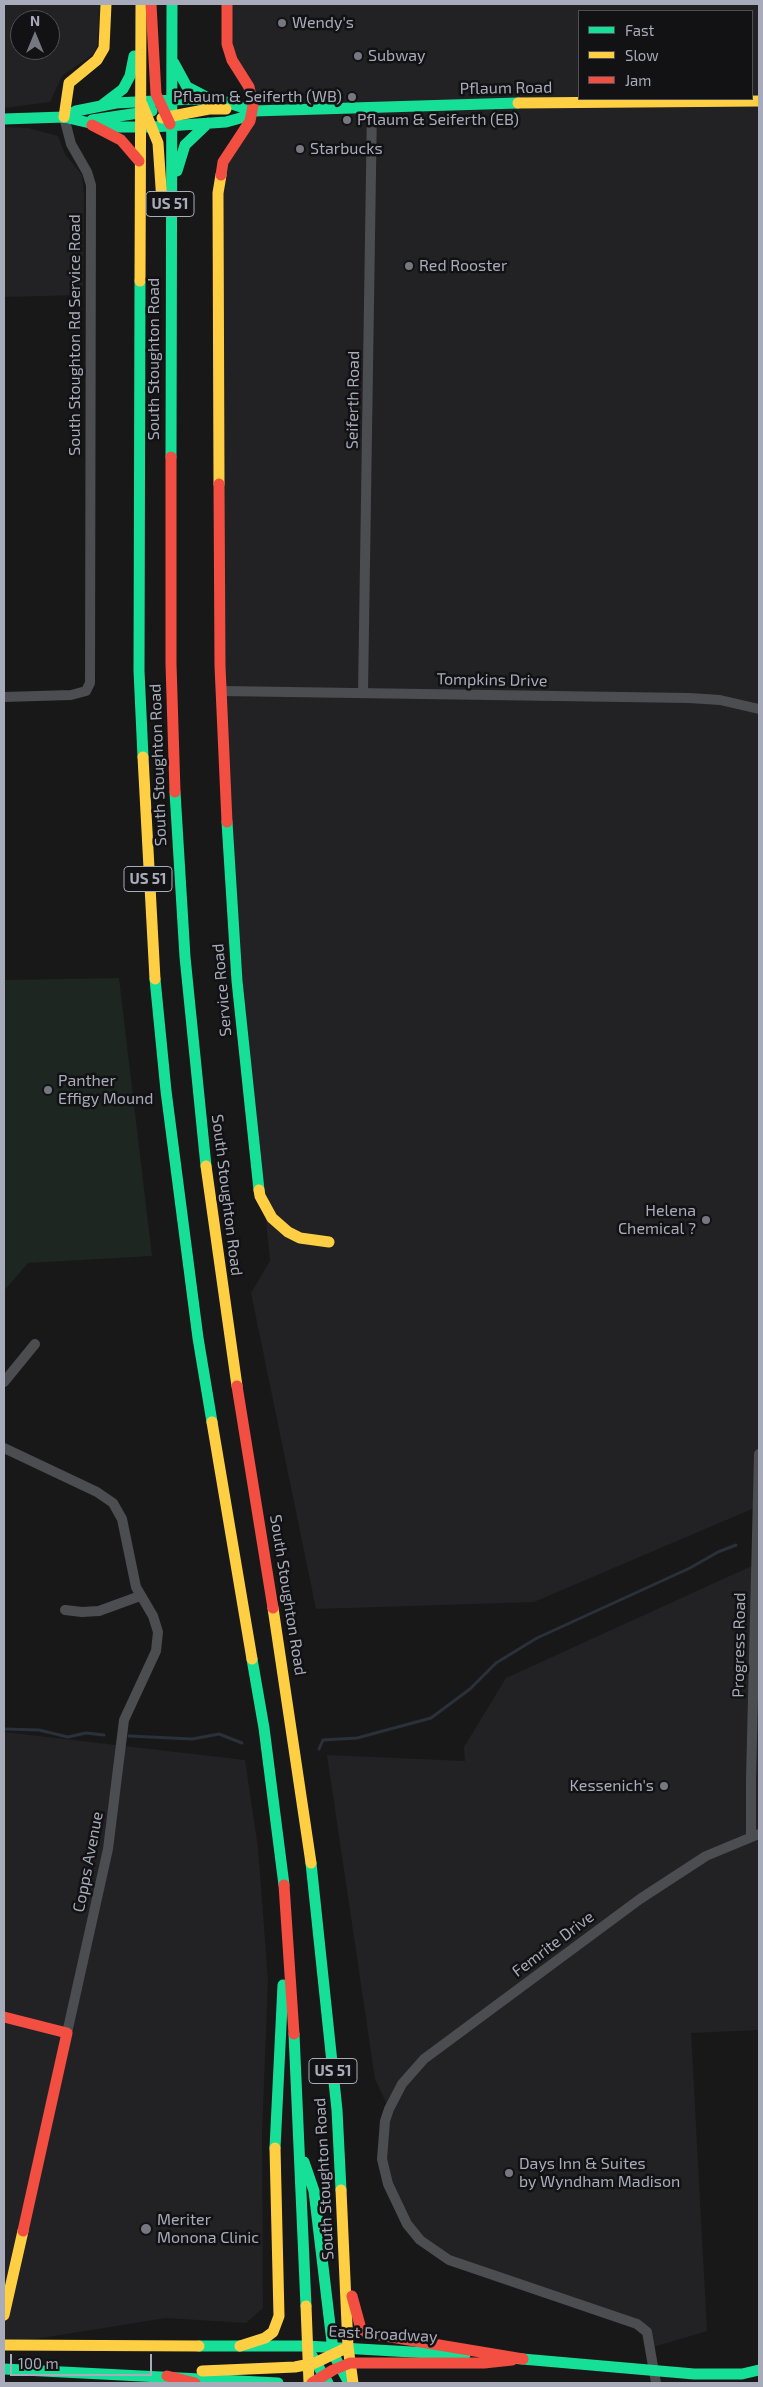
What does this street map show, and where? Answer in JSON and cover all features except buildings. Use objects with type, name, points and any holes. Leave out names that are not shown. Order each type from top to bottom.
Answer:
[{"type":"main road","name":"South Stoughton Rd Service Road","points":[[64,117],[69,83],[75,76],[97,60],[104,48],[106,4]]},
{"type":"main road","points":[[141,4],[141,101],[146,120],[158,143],[160,189],[170,281]]},
{"type":"main road","points":[[152,4],[153,65],[165,114]]},
{"type":"main road","name":"South Stoughton Road","points":[[172,4],[171,100],[165,114],[170,183],[172,725],[185,957],[199,1107],[212,1216],[239,1403],[290,1712],[316,1899],[337,2110],[346,2272],[348,2347],[345,2365]]},
{"type":"main road","points":[[222,691],[220,666],[219,182],[224,159],[249,123],[253,111],[249,87],[232,60],[227,44],[227,4]]},
{"type":"main road","points":[[102,105],[123,89],[130,76],[134,56],[141,42]]},
{"type":"main road","points":[[172,60],[187,87],[212,100]]},
{"type":"main road","name":"Pflaum Road","points":[[4,119],[64,117],[92,125],[146,120],[165,114],[171,100],[212,100],[253,111],[526,103],[759,101]]},
{"type":"main road","name":"Pflaum Road","points":[[64,117],[76,111],[102,105],[141,101],[165,114],[208,123],[240,118],[253,111]]},
{"type":"main road","points":[[64,117],[92,120],[146,120],[165,114],[216,108],[253,111]]},
{"type":"main road","name":"South Stoughton Road","points":[[146,120],[139,161],[140,693],[147,866],[158,1018],[198,1338],[271,1774],[284,1877],[299,2148],[306,2346],[312,2363],[310,2383]]},
{"type":"main road","points":[[170,183],[176,175],[185,145],[208,123]]},
{"type":"main road","points":[[92,125],[122,140],[139,161]]},
{"type":"main road","name":"Service Road","points":[[222,691],[226,816],[234,941],[260,1196],[272,1218],[288,1232],[300,1238],[329,1242]]},
{"type":"main road","points":[[240,2346],[265,2338],[273,2332],[279,2316],[276,2108],[284,1971],[289,1946]]},
{"type":"main road","points":[[4,2017],[67,2033]]},
{"type":"main road","name":"Copps Avenue","points":[[4,2315],[67,2033]]},
{"type":"main road","points":[[299,2148],[314,2191],[334,2351],[345,2365],[351,2383]]},
{"type":"main road","points":[[346,2272],[361,2329],[367,2333],[523,2359]]},
{"type":"main road","name":"East Broadway","points":[[4,2345],[306,2346],[334,2351],[348,2347],[523,2359],[694,2374],[742,2374],[759,2370]]},
{"type":"main road","points":[[167,2376],[194,2372],[295,2367],[312,2363],[334,2351]]},
{"type":"main road","points":[[310,2383],[326,2379],[345,2365],[484,2363],[523,2359]]},
{"type":"main road","points":[[312,2363],[326,2379]]},
{"type":"main road","points":[[4,2368],[278,2383]]},
{"type":"main road","points":[[167,2376],[195,2383]]},
{"type":"street","name":"Seiferth Road","points":[[363,693],[372,107]]},
{"type":"street","name":"South Stoughton Rd Service Road","points":[[4,697],[71,695],[87,688],[90,683],[91,185],[87,172],[76,157],[64,117]]},
{"type":"street","name":"Tompkins Drive","points":[[222,691],[689,698],[720,700],[759,710]]},
{"type":"street","points":[[4,1382],[35,1344]]},
{"type":"street","name":"Copps Avenue","points":[[4,1448],[97,1492],[117,1508],[126,1532],[136,1587],[156,1624],[158,1642],[148,1670],[135,1693],[124,1720],[108,1849],[67,2033]]},
{"type":"street","name":"Progress Road","points":[[755,1835],[751,1779],[759,1454]]},
{"type":"street","points":[[65,1610],[82,1612],[99,1610],[140,1596]]},
{"type":"street","name":"Femrite Drive","points":[[656,2383],[647,2332],[637,2324],[449,2260],[420,2240],[407,2224],[393,2198],[384,2171],[383,2137],[389,2109],[402,2084],[424,2058],[640,1899],[698,1860],[755,1835]]},
{"type":"shaded area","points":[[4,4],[100,4],[97,48],[92,55],[62,76],[50,102],[4,108]]},
{"type":"shaded area","points":[[227,4],[759,4],[759,1506],[534,1602],[316,1609],[251,1293],[270,1261],[227,825],[219,182],[251,118],[237,68]]},
{"type":"shaded area","points":[[4,127],[28,128],[58,136],[65,154],[82,175],[84,195],[83,295],[4,297]]},
{"type":"shaded area","points":[[119,978],[152,1256],[28,1263],[4,1291],[4,980]]},
{"type":"shaded area","points":[[756,1564],[759,1624],[759,2030],[691,2033],[707,2331],[650,2348],[647,2332],[449,2260],[420,2240],[384,2171],[389,2109],[375,2079],[327,1755],[465,1761],[464,1747],[506,1678]]},
{"type":"shaded area","points":[[4,1732],[245,1760],[258,1848],[268,1980],[262,2133],[263,2308],[246,2323],[166,2318],[4,2344]]},
{"type":"waterway","points":[[319,1749],[323,1740],[357,1738],[431,1718],[470,1689],[496,1663],[537,1638],[736,1545]]},
{"type":"waterway","points":[[4,1729],[39,1730],[68,1737],[86,1733],[104,1735]]},
{"type":"waterway","points":[[129,1736],[192,1739],[219,1734],[242,1743]]},
{"type":"traffic: fast","points":[[171,457],[172,4]]},
{"type":"traffic: fast","points":[[102,105],[123,89],[130,76],[134,56]]},
{"type":"traffic: fast","points":[[174,63],[187,87],[212,100]]},
{"type":"traffic: fast","points":[[64,117],[76,111],[116,103],[193,99],[226,102],[253,111],[518,103]]},
{"type":"traffic: fast","points":[[92,120],[152,111]]},
{"type":"traffic: fast","points":[[4,119],[64,117],[107,127],[153,127],[226,122],[244,117],[253,111]]},
{"type":"traffic: fast","points":[[177,171],[185,145],[208,123]]},
{"type":"traffic: fast","points":[[140,281],[139,671],[143,757]]},
{"type":"traffic: fast","points":[[175,792],[185,957],[206,1166]]},
{"type":"traffic: fast","points":[[227,822],[237,981],[259,1190]]},
{"type":"traffic: fast","points":[[155,979],[166,1091],[198,1338],[212,1422]]},
{"type":"traffic: fast","points":[[252,1659],[264,1728],[284,1885]]},
{"type":"traffic: fast","points":[[311,1863],[337,2110],[341,2190]]},
{"type":"traffic: fast","points":[[275,2148],[283,1985]]},
{"type":"traffic: fast","points":[[294,2034],[306,2306]]},
{"type":"traffic: fast","points":[[304,2162],[314,2191],[332,2342],[336,2359],[349,2383]]},
{"type":"traffic: fast","points":[[199,2346],[306,2346],[465,2355]]},
{"type":"traffic: fast","points":[[308,2349],[328,2383]]},
{"type":"traffic: fast","points":[[511,2358],[694,2374],[742,2374],[759,2370]]},
{"type":"traffic: fast","points":[[4,2369],[278,2383]]},
{"type":"traffic: slow","points":[[64,117],[69,83],[97,60],[104,48],[106,4]]},
{"type":"traffic: slow","points":[[140,281],[141,4]]},
{"type":"traffic: slow","points":[[518,103],[759,101]]},
{"type":"traffic: slow","points":[[142,104],[158,143],[162,202]]},
{"type":"traffic: slow","points":[[162,118],[209,109],[226,109]]},
{"type":"traffic: slow","points":[[219,484],[218,193],[221,175]]},
{"type":"traffic: slow","points":[[143,757],[155,979]]},
{"type":"traffic: slow","points":[[206,1166],[237,1386]]},
{"type":"traffic: slow","points":[[259,1190],[260,1196],[272,1218],[288,1232],[300,1238],[329,1242]]},
{"type":"traffic: slow","points":[[212,1422],[252,1659]]},
{"type":"traffic: slow","points":[[273,1608],[311,1863]]},
{"type":"traffic: slow","points":[[240,2346],[265,2338],[273,2332],[279,2316],[275,2148]]},
{"type":"traffic: slow","points":[[341,2190],[348,2347],[353,2383]]},
{"type":"traffic: slow","points":[[4,2315],[23,2231]]},
{"type":"traffic: slow","points":[[306,2306],[309,2383]]},
{"type":"traffic: slow","points":[[4,2345],[199,2346]]},
{"type":"traffic: slow","points":[[202,2371],[295,2367],[315,2363],[344,2349]]},
{"type":"traffic: jam","points":[[151,4],[156,94],[170,124]]},
{"type":"traffic: jam","points":[[221,175],[223,162],[250,121],[253,106],[249,87],[232,60],[227,44],[227,4]]},
{"type":"traffic: jam","points":[[92,125],[121,140],[139,161]]},
{"type":"traffic: jam","points":[[171,457],[171,664],[175,792]]},
{"type":"traffic: jam","points":[[219,484],[220,666],[227,822]]},
{"type":"traffic: jam","points":[[237,1386],[273,1608]]},
{"type":"traffic: jam","points":[[284,1885],[294,2034]]},
{"type":"traffic: jam","points":[[4,2017],[67,2033],[23,2231]]},
{"type":"traffic: jam","points":[[352,2296],[361,2329],[367,2333],[523,2359]]},
{"type":"traffic: jam","points":[[312,2383],[333,2370],[350,2363],[484,2363],[512,2360]]},
{"type":"traffic: jam","points":[[167,2376],[195,2383]]},
{"type":"place","name":"Wendy's","points":[[282,23]]},
{"type":"place","name":"Subway","points":[[358,56]]},
{"type":"place","name":"Pflaum & Seiferth (WB)","points":[[352,97]]},
{"type":"place","name":"Pflaum & Seiferth (EB)","points":[[347,120]]},
{"type":"place","name":"Starbucks","points":[[300,149]]},
{"type":"place","name":"Red Rooster","points":[[409,266]]},
{"type":"place","name":"Panther Effigy Mound","points":[[48,1090]]},
{"type":"place","name":"Helena Chemical ?","points":[[706,1220]]},
{"type":"place","name":"Kessenich's","points":[[664,1786]]},
{"type":"place","name":"Days Inn & Suites by Wyndham Madison","points":[[509,2173]]},
{"type":"place","name":"Meriter Monona Clinic","points":[[146,2229]]}]
